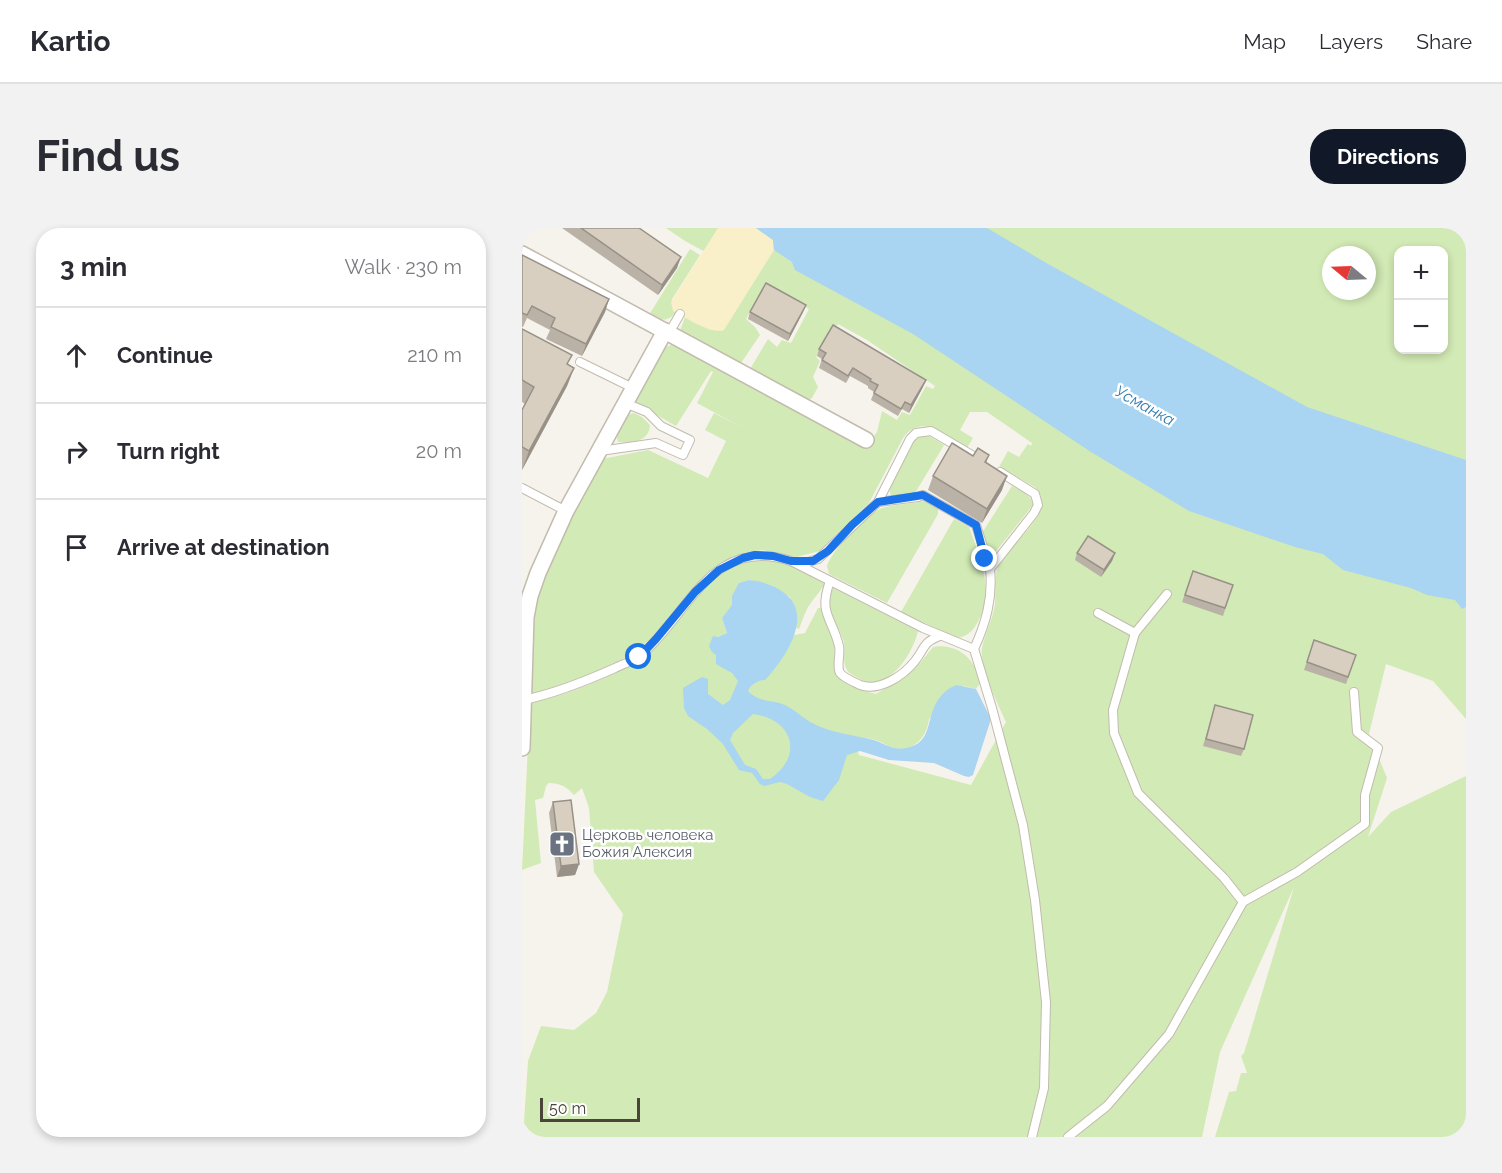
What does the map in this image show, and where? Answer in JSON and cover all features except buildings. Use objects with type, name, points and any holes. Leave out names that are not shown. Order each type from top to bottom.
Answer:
[{"type":"street","points":[[522,254],[866,440]]},
{"type":"street","points":[[522,748],[525,603],[566,511],[633,388],[667,332]]},
{"type":"lane","points":[[667,332],[680,314]]},
{"type":"lane","points":[[580,362],[633,388]]},
{"type":"lane","points":[[598,451],[656,443],[683,455],[690,440],[661,426],[647,412],[625,403]]},
{"type":"lane","points":[[524,700],[569,687],[639,657],[704,583],[730,564],[755,555],[805,562],[818,559],[878,502],[910,439],[921,432],[931,430],[1030,490],[1038,498],[1037,509],[990,569]]},
{"type":"lane","points":[[522,488],[566,511]]},
{"type":"lane","points":[[878,502],[923,495],[976,525],[990,569],[992,585],[987,616],[974,649],[1023,825],[1035,900],[1046,1002],[1044,1088],[1032,1137]]},
{"type":"lane","points":[[791,561],[940,636],[974,649]]},
{"type":"lane","points":[[830,581],[824,602],[827,616],[839,644],[839,670],[841,674],[856,683],[872,688],[880,687],[915,661],[929,639],[940,636]]},
{"type":"lane","points":[[1167,594],[1135,633],[1113,710],[1114,733],[1138,793],[1224,878],[1243,903]]},
{"type":"lane","points":[[1098,613],[1135,633]]},
{"type":"lane","points":[[1068,1137],[1107,1106],[1168,1034],[1243,903],[1297,872],[1365,824],[1365,795],[1378,748],[1357,732],[1354,692]]},
{"type":"green space","points":[[666,228],[1466,228],[1466,719],[1433,681],[1386,664],[1369,734],[1387,778],[1368,837],[1391,812],[1466,776],[1466,1137],[1215,1137],[1229,1092],[1236,1091],[1241,1073],[1247,1073],[1241,1056],[1244,1053],[1294,887],[1220,1052],[1202,1137],[523,1137],[528,1061],[541,1026],[574,1030],[596,1013],[607,992],[623,914],[594,872],[589,808],[582,788],[574,795],[563,786],[549,783],[543,798],[535,800],[541,863],[522,870],[530,703],[576,690],[638,661],[657,644],[701,592],[718,576],[735,565],[754,559],[781,562],[825,583],[808,606],[799,629],[796,628],[797,620],[790,597],[771,585],[749,580],[739,583],[733,605],[722,618],[727,633],[718,637],[711,650],[805,633],[818,608],[822,608],[834,642],[835,673],[848,684],[859,689],[876,694],[907,675],[933,647],[944,646],[955,649],[973,664],[980,683],[976,689],[964,686],[929,719],[925,732],[913,746],[901,749],[873,739],[853,737],[859,755],[971,785],[1006,722],[986,675],[982,648],[994,610],[998,567],[1037,517],[1041,507],[1041,497],[1035,487],[999,467],[1008,451],[1019,457],[1028,444],[1031,446],[1032,443],[987,412],[970,412],[960,430],[973,438],[967,448],[935,429],[918,427],[910,430],[903,438],[869,503],[820,551],[796,557],[762,550],[728,559],[695,585],[656,634],[636,651],[608,667],[528,695],[531,631],[538,593],[559,542],[602,459],[648,450],[708,478],[726,441],[705,430],[714,413],[745,429],[697,403],[713,372],[711,371],[676,426],[634,402],[663,348],[679,344],[870,441],[877,432],[882,411],[897,420],[902,412],[910,415],[926,386],[933,389],[935,386],[867,340],[838,324],[816,357],[820,361],[813,377],[818,387],[812,398],[805,402],[750,369],[768,339],[777,347],[782,340],[791,343],[809,309],[766,285],[746,319],[760,335],[739,366],[680,331],[685,317],[711,330],[755,279],[685,241]]},
{"type":"green space","points":[[690,249],[700,255],[672,299],[673,311],[676,312],[664,320],[649,315]]},
{"type":"green space","points":[[634,413],[650,425],[647,435],[634,442],[618,442],[616,435],[627,415]]},
{"type":"green space","points":[[929,436],[944,445],[915,493],[891,496],[889,488],[915,440]]},
{"type":"green space","points":[[1012,486],[1028,496],[1033,505],[989,557],[982,533]]},
{"type":"green space","points":[[925,501],[938,508],[938,514],[887,603],[829,574],[827,566],[835,551],[867,517],[882,508]]},
{"type":"green space","points":[[954,519],[969,527],[982,567],[986,589],[984,607],[977,624],[965,636],[957,638],[901,612]]},
{"type":"green space","points":[[833,588],[918,631],[911,650],[890,676],[872,682],[862,680],[847,670],[844,663],[844,643],[830,609]]},
{"type":"sand","points":[[718,228],[756,228],[773,240],[774,250],[724,330],[719,331],[705,328],[673,311],[671,302]]},
{"type":"water","name":"Усманка","points":[[756,228],[987,228],[1307,407],[1466,460],[1466,607],[1462,609],[1455,600],[1427,595],[1411,588],[1343,570],[1323,554],[1295,547],[1189,511],[1091,452],[913,334],[795,270],[792,262],[774,250],[773,240]]},
{"type":"water","points":[[749,580],[773,586],[791,599],[796,610],[797,622],[789,647],[765,680],[751,687],[748,691],[752,695],[785,705],[812,723],[827,729],[874,740],[900,749],[915,745],[923,739],[934,707],[946,691],[956,685],[976,689],[991,719],[973,775],[964,776],[934,763],[889,760],[860,751],[847,755],[839,780],[823,801],[780,782],[764,786],[752,773],[739,770],[723,744],[688,716],[684,708],[683,688],[702,677],[708,679],[708,694],[723,705],[730,700],[738,681],[732,673],[716,664],[716,655],[709,646],[713,636],[718,637],[727,633],[722,618],[732,605],[732,596],[739,583]],"holes":[[[753,714],[766,717],[785,730],[790,749],[788,759],[781,770],[770,779],[763,779],[756,769],[745,765],[730,740],[733,733]]]},
{"type":"place","name":"Церковь человека Божия Алексия","points":[[562,844]]},
{"type":"route","points":[[639,657],[695,592],[719,570],[743,558],[755,555],[805,562],[818,559],[878,502],[923,495],[976,525],[985,559]]}]
